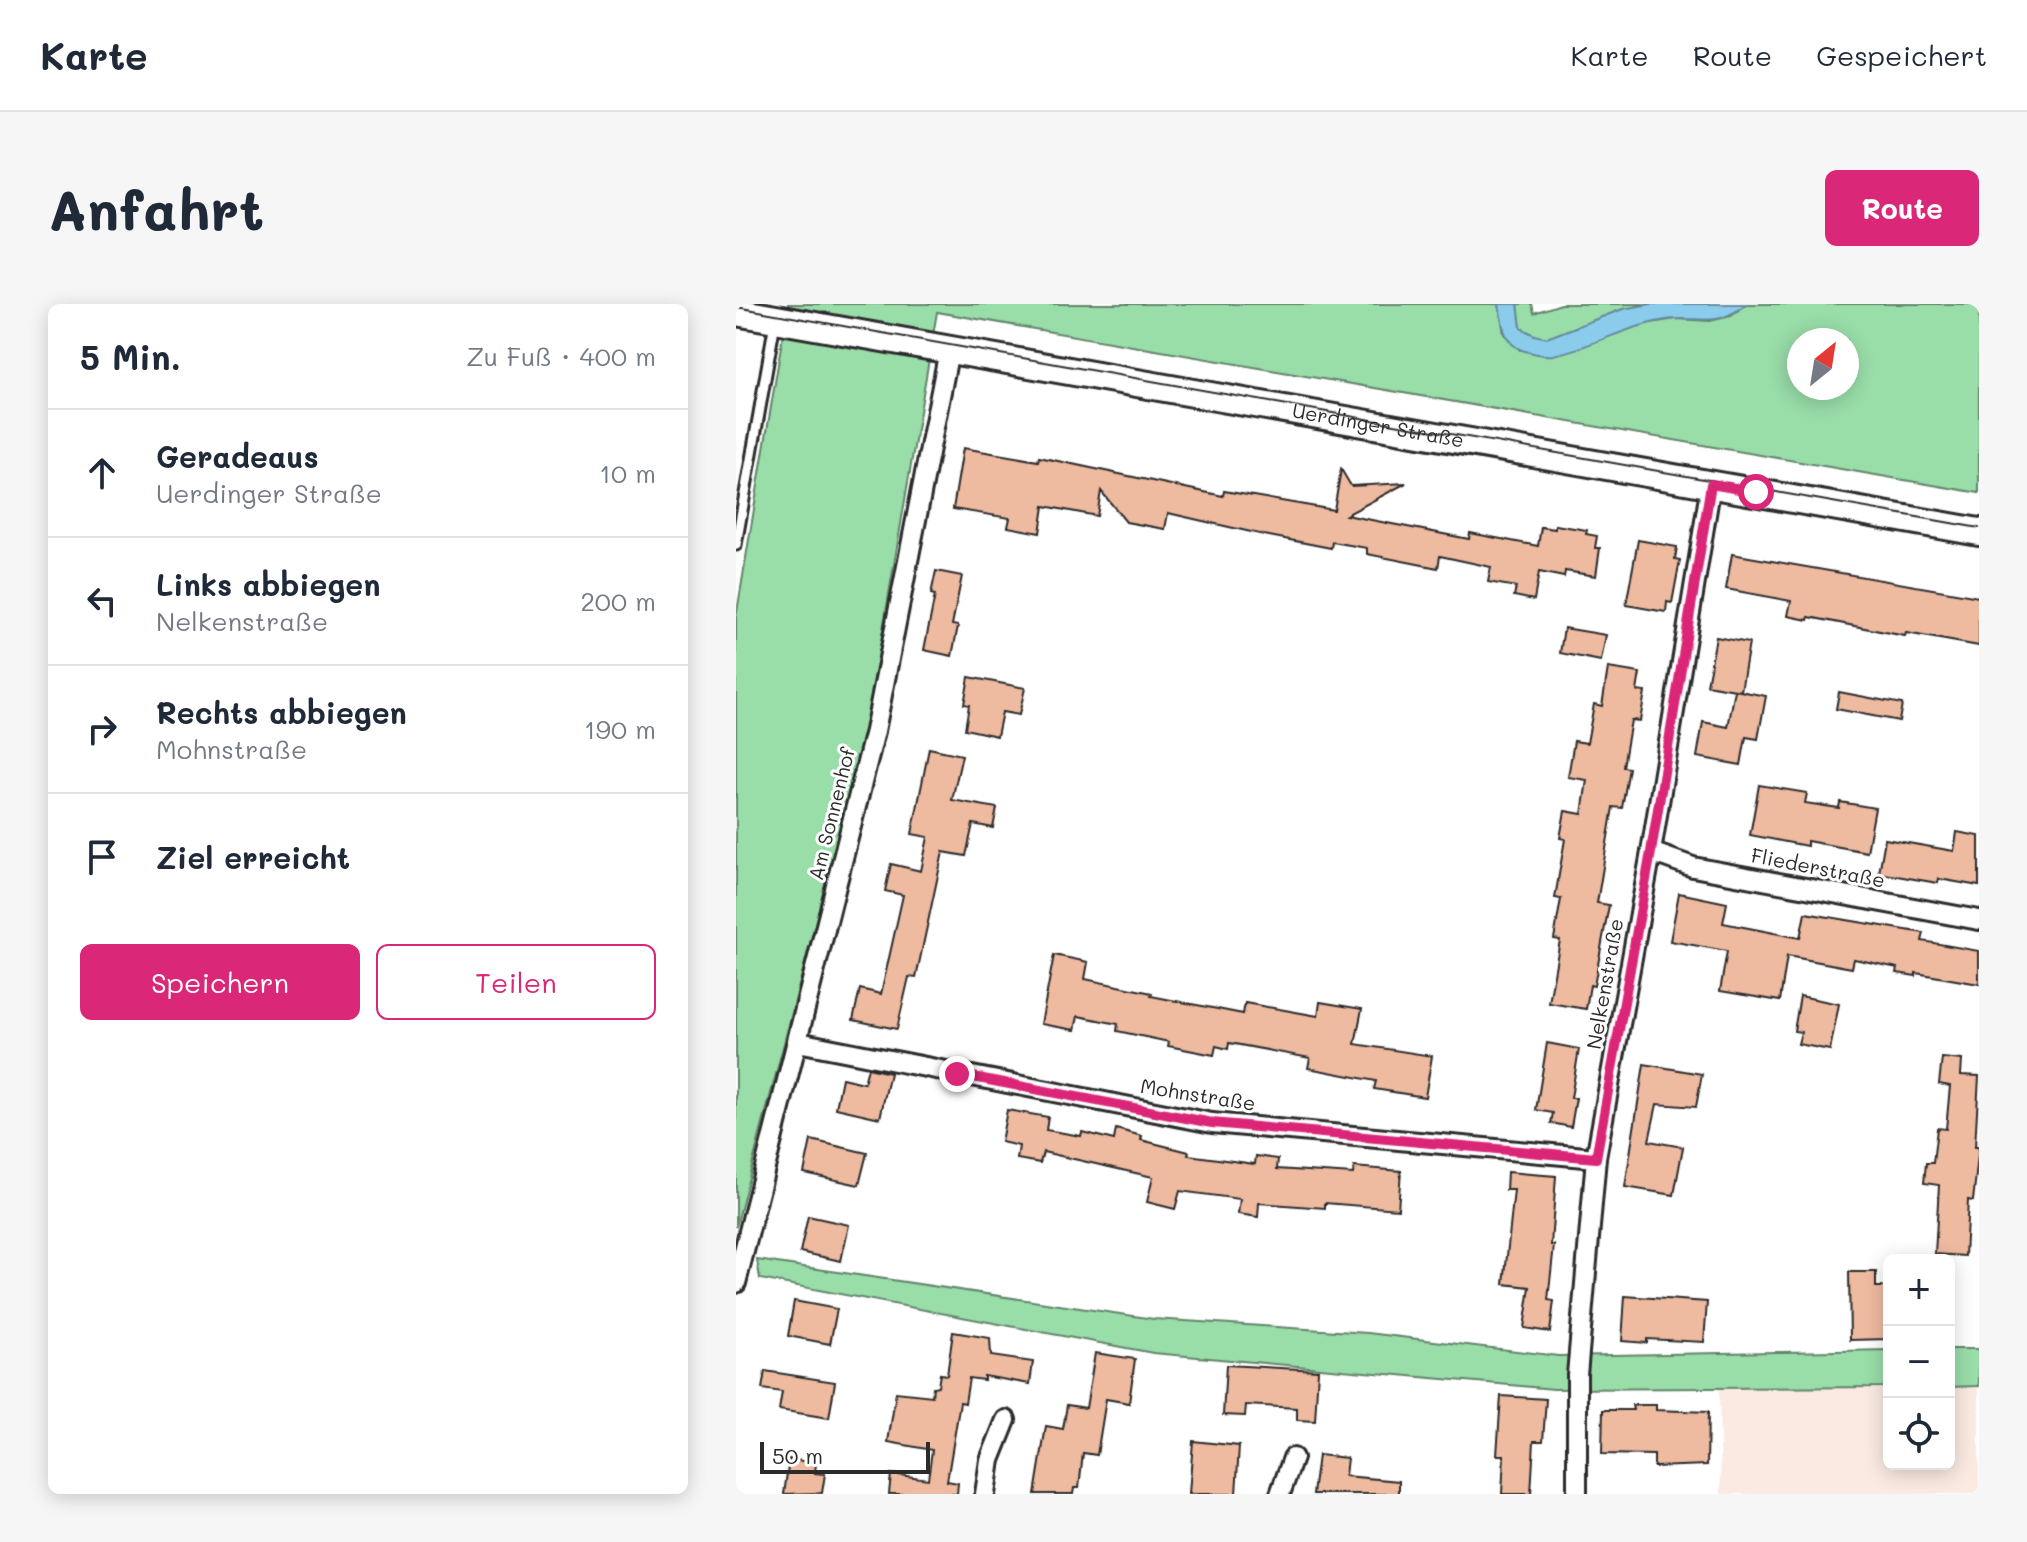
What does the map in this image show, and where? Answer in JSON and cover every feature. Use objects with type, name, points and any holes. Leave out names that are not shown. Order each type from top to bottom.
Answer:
[{"type":"main road","name":"Uerdinger Straße","points":[[736,312],[1979,532]]},
{"type":"street","name":"Am Sonnenhof","points":[[736,1283],[875,731],[949,350]]},
{"type":"street","name":"Nelkenstraße","points":[[1577,1494],[1577,1375],[1596,1158],[1651,852],[1711,484]]},
{"type":"street","name":"Fliederstraße","points":[[1651,852],[1693,867],[1979,920]]},
{"type":"street","name":"Mohnstraße","points":[[798,1042],[1212,1123],[1596,1158]]},
{"type":"street","points":[[985,1494],[990,1460],[1006,1420]]},
{"type":"street","points":[[1280,1494],[1293,1458]]},
{"type":"lane","points":[[736,545],[776,319]]},
{"type":"shaded area","points":[[1979,1386],[1979,1494],[1721,1494],[1719,1388],[1883,1387],[1883,1470],[1955,1470],[1955,1387]]},
{"type":"green space","points":[[788,304],[1499,304],[1504,334],[1520,350],[1598,340],[1638,325],[1676,319],[1710,321],[1731,316],[1746,304],[1979,304],[1979,493],[937,312],[866,729],[736,1227],[736,618]]},
{"type":"green space","points":[[1518,304],[1532,304],[1534,313],[1561,304],[1651,304],[1623,309],[1547,338],[1521,328]]},
{"type":"green space","points":[[757,1260],[1154,1319],[1368,1333],[1558,1356],[1883,1350],[1883,1387],[1554,1389],[1153,1353],[760,1279]]},
{"type":"green space","points":[[1955,1349],[1979,1349],[1979,1386],[1955,1387]]},
{"type":"water","points":[[1499,304],[1518,304],[1521,328],[1547,338],[1623,309],[1651,304],[1746,304],[1720,318],[1660,321],[1550,355],[1525,351],[1511,342],[1504,331]]},
{"type":"building","points":[[963,448],[1038,461],[1039,457],[1223,496],[1224,491],[1334,510],[1341,469],[1351,486],[1406,483],[1346,515],[1469,539],[1470,533],[1538,546],[1541,527],[1555,529],[1555,525],[1587,530],[1586,534],[1597,536],[1595,548],[1600,548],[1596,576],[1565,571],[1564,577],[1539,572],[1534,600],[1514,596],[1516,587],[1488,582],[1491,567],[1440,556],[1438,568],[1367,554],[1367,548],[1332,542],[1331,548],[1168,513],[1165,529],[1126,522],[1101,491],[1097,516],[1044,506],[1040,533],[1008,527],[1010,518],[953,509]]},
{"type":"building","points":[[1638,540],[1677,547],[1675,559],[1680,560],[1672,603],[1667,602],[1666,612],[1626,605]]},
{"type":"building","points":[[1732,554],[1979,597],[1979,646],[1788,616],[1791,601],[1726,589]]},
{"type":"building","points":[[936,571],[962,576],[952,625],[958,626],[952,656],[924,650],[935,595],[931,594]]},
{"type":"building","points":[[1564,628],[1606,635],[1601,661],[1560,653]]},
{"type":"building","points":[[1716,637],[1749,643],[1741,691],[1707,685]]},
{"type":"building","points":[[1608,668],[1640,673],[1637,691],[1645,692],[1640,721],[1631,720],[1623,767],[1629,768],[1622,808],[1613,807],[1597,903],[1609,905],[1594,986],[1590,985],[1586,1009],[1549,1003],[1560,940],[1554,939],[1561,899],[1555,898],[1565,839],[1560,838],[1565,811],[1582,814],[1587,780],[1568,777],[1574,741],[1587,743],[1594,704],[1602,706]]},
{"type":"building","points":[[969,677],[1025,688],[1019,715],[1002,712],[997,736],[965,729],[969,705],[964,704]]},
{"type":"building","points":[[1735,690],[1766,696],[1758,739],[1746,737],[1741,765],[1697,757],[1703,722],[1728,727]]},
{"type":"building","points":[[1839,692],[1902,704],[1899,721],[1836,709]]},
{"type":"building","points":[[929,748],[962,755],[952,800],[997,808],[993,828],[973,824],[966,856],[943,852],[916,978],[909,977],[897,1029],[853,1020],[860,989],[881,994],[903,895],[885,891],[891,864],[921,871],[928,837],[912,834]]},
{"type":"building","points":[[1759,785],[1807,793],[1805,803],[1839,808],[1840,802],[1875,808],[1867,852],[1807,841],[1807,846],[1750,835]]},
{"type":"building","points":[[1957,832],[1979,836],[1979,886],[1879,873],[1885,839],[1954,851]]},
{"type":"building","points":[[1679,893],[1727,903],[1723,923],[1800,938],[1805,913],[1924,933],[1922,941],[1979,951],[1979,984],[1916,973],[1916,976],[1897,973],[1898,968],[1854,959],[1852,968],[1787,956],[1780,1001],[1720,991],[1727,951],[1670,941]]},
{"type":"building","points":[[1054,955],[1088,962],[1085,979],[1243,1014],[1245,1003],[1318,1016],[1320,1002],[1362,1009],[1355,1044],[1432,1056],[1425,1097],[1374,1089],[1376,1081],[1308,1068],[1310,1058],[1229,1043],[1228,1049],[1216,1046],[1214,1055],[1168,1046],[1169,1042],[1117,1031],[1118,1024],[1078,1016],[1075,1030],[1041,1024]]},
{"type":"building","points":[[1800,996],[1839,1004],[1830,1050],[1798,1044],[1801,1032],[1794,1031]]},
{"type":"building","points":[[1547,1043],[1579,1049],[1571,1098],[1576,1098],[1571,1127],[1551,1123],[1553,1113],[1536,1110]]},
{"type":"building","points":[[1942,1058],[1962,1060],[1961,1075],[1979,1076],[1975,1147],[1979,1147],[1973,1201],[1968,1200],[1965,1256],[1935,1254],[1939,1185],[1924,1183],[1926,1163],[1933,1163],[1937,1128],[1946,1129],[1950,1086],[1939,1084]]},
{"type":"building","points":[[1644,1064],[1702,1074],[1696,1107],[1657,1104],[1649,1141],[1683,1147],[1674,1195],[1625,1187]]},
{"type":"building","points":[[868,1068],[890,1073],[880,1118],[836,1108],[842,1078],[864,1083]]},
{"type":"building","points":[[1007,1110],[1048,1117],[1046,1130],[1081,1136],[1082,1132],[1114,1140],[1116,1129],[1142,1136],[1141,1140],[1189,1152],[1188,1155],[1255,1164],[1256,1156],[1278,1159],[1277,1169],[1353,1174],[1354,1167],[1401,1171],[1398,1209],[1325,1203],[1325,1208],[1259,1203],[1258,1217],[1238,1214],[1240,1199],[1180,1191],[1175,1209],[1147,1202],[1153,1177],[1043,1152],[1040,1163],[1017,1159],[1019,1146],[1001,1142]]},
{"type":"building","points":[[811,1140],[867,1153],[859,1185],[804,1173]]},
{"type":"building","points":[[1507,1172],[1556,1176],[1551,1245],[1554,1245],[1548,1300],[1554,1301],[1550,1332],[1524,1328],[1530,1287],[1504,1284],[1514,1190],[1506,1190]]},
{"type":"building","points":[[808,1216],[849,1225],[841,1261],[800,1252]]},
{"type":"building","points":[[1849,1272],[1876,1272],[1876,1287],[1883,1287],[1883,1339],[1850,1340]]},
{"type":"building","points":[[1625,1296],[1707,1302],[1704,1342],[1622,1341]]},
{"type":"building","points":[[794,1301],[837,1309],[830,1344],[788,1336]]},
{"type":"building","points":[[953,1332],[990,1338],[991,1356],[1033,1362],[1030,1384],[984,1376],[984,1380],[969,1378],[965,1403],[960,1402],[947,1481],[958,1483],[957,1494],[889,1494],[891,1474],[928,1479],[932,1450],[888,1442],[896,1392],[932,1396],[940,1374],[947,1375]]},
{"type":"building","points":[[1095,1353],[1135,1359],[1129,1403],[1106,1399],[1097,1455],[1083,1453],[1079,1488],[1074,1488],[1073,1494],[1035,1494],[1046,1426],[1063,1429],[1067,1405],[1086,1408]]},
{"type":"building","points":[[1226,1365],[1318,1370],[1315,1421],[1297,1420],[1297,1408],[1246,1405],[1245,1416],[1223,1415]]},
{"type":"building","points":[[765,1371],[835,1382],[829,1418],[779,1410],[782,1392],[762,1389]]},
{"type":"building","points":[[1501,1396],[1546,1399],[1543,1441],[1534,1441],[1531,1494],[1502,1494],[1504,1455],[1497,1455]]},
{"type":"building","points":[[1632,1405],[1656,1405],[1656,1410],[1708,1412],[1707,1465],[1654,1467],[1654,1455],[1602,1454],[1603,1410],[1633,1410]]},
{"type":"building","points":[[1193,1441],[1239,1446],[1236,1494],[1189,1494]]},
{"type":"building","points":[[1318,1455],[1347,1458],[1345,1476],[1399,1481],[1399,1494],[1313,1494]]},
{"type":"building","points":[[789,1459],[816,1463],[815,1473],[825,1474],[822,1493],[784,1494]]},
{"type":"tram line","points":[[736,307],[1979,528]]},
{"type":"route","points":[[957,1074],[1212,1123],[1596,1158],[1651,852],[1711,484],[1756,492]]}]
